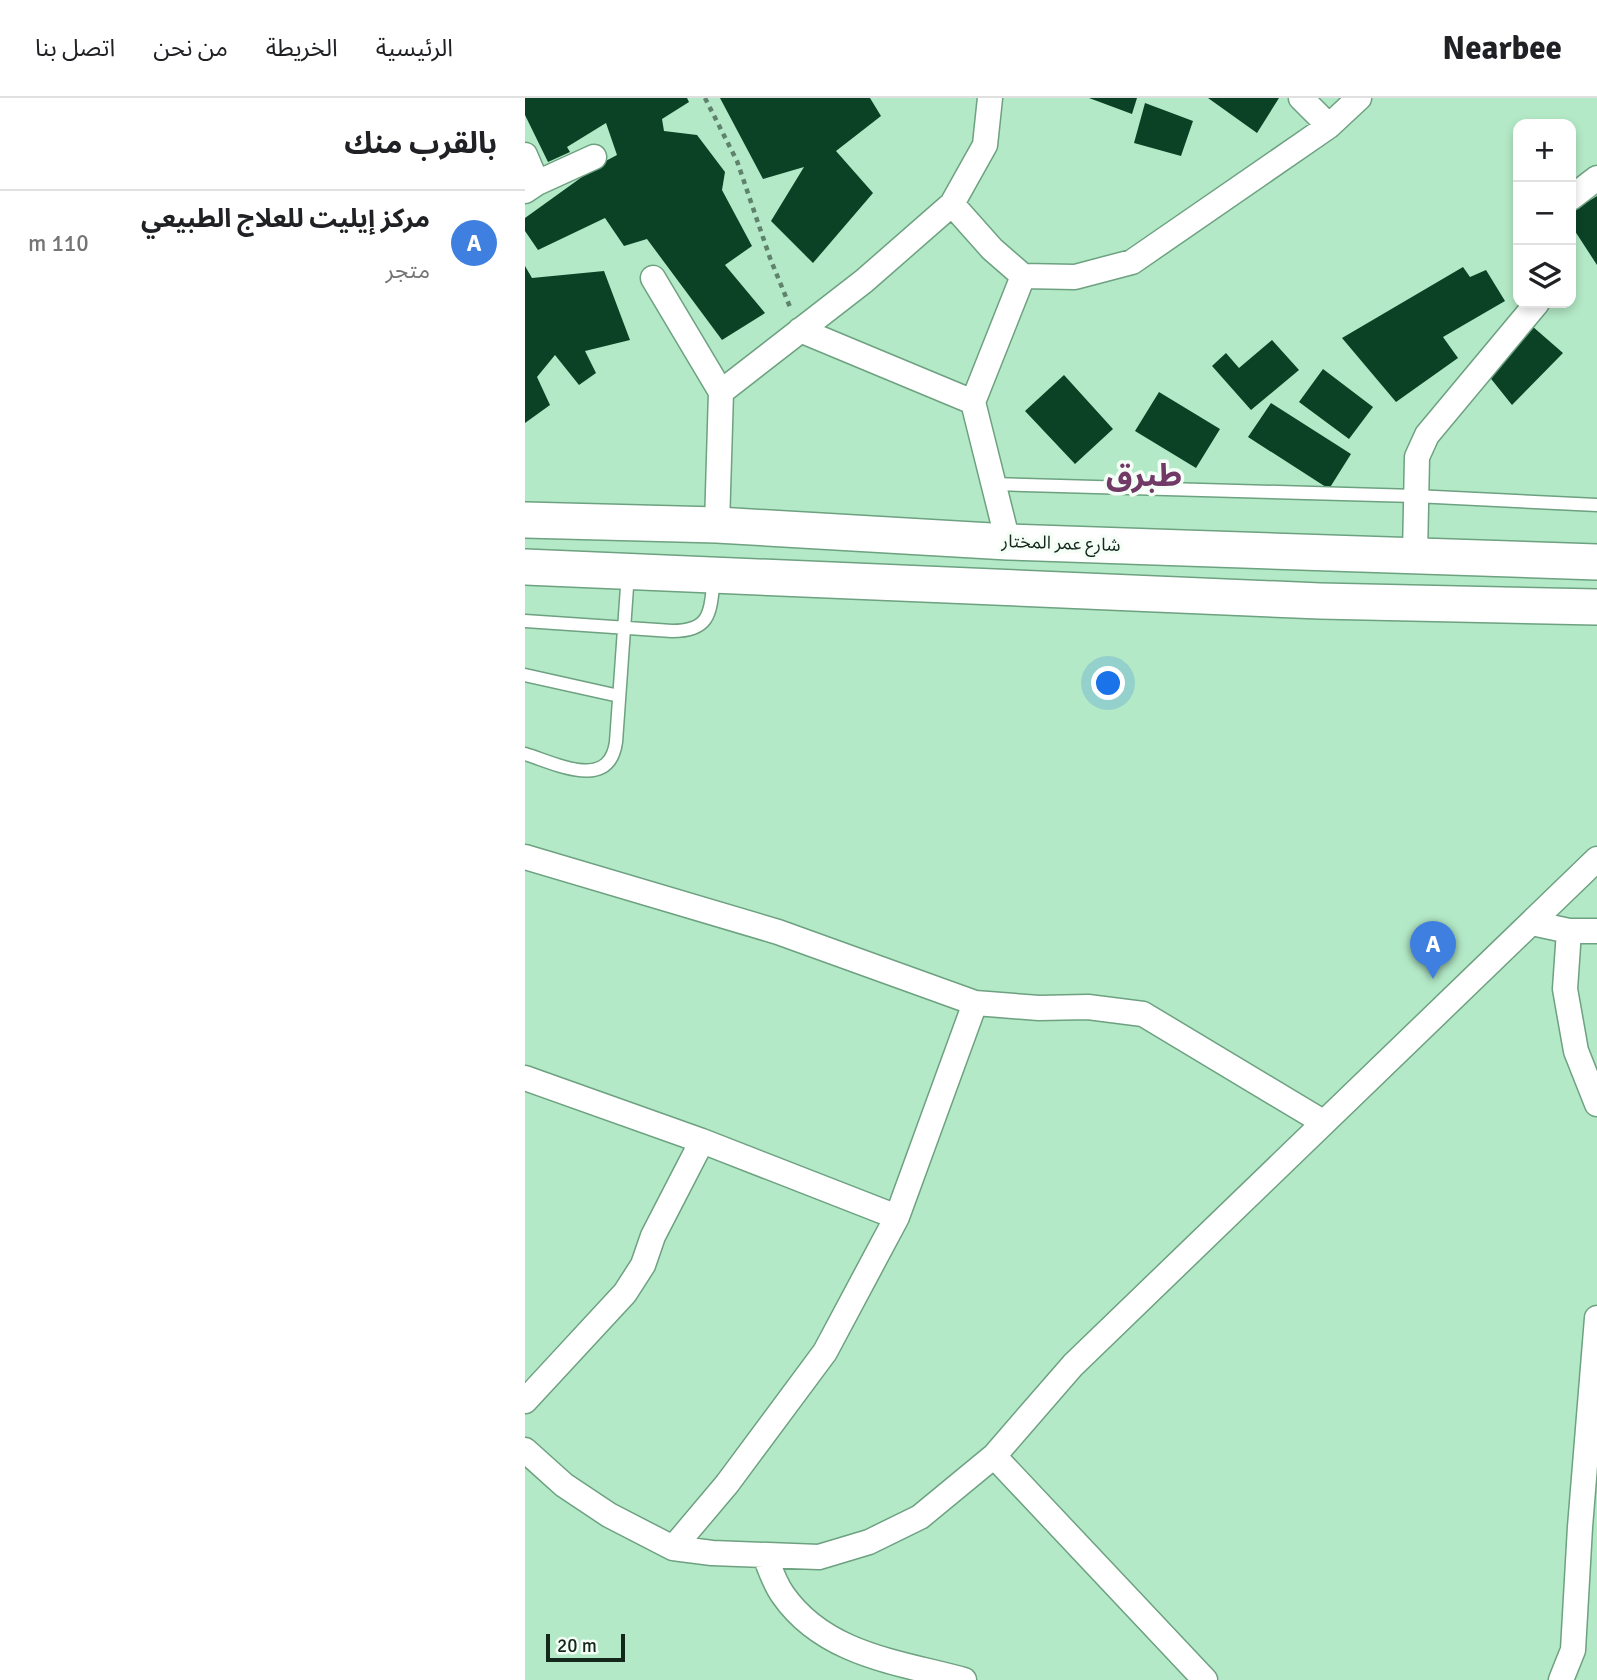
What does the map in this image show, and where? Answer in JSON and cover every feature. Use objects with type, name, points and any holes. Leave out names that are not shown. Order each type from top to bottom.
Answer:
[{"type":"street","points":[[721,392],[865,281],[952,204],[985,145],[989,98]]},
{"type":"street","points":[[1301,98],[1329,126]]},
{"type":"street","points":[[952,204],[992,250],[1023,276],[1075,277],[1132,262],[1329,126],[1359,98]]},
{"type":"street","points":[[525,155],[531,187],[594,157]]},
{"type":"street","points":[[1576,194],[1597,178]]},
{"type":"street","points":[[1008,541],[973,402],[1023,276]]},
{"type":"street","points":[[653,278],[721,392],[717,525]]},
{"type":"street","points":[[1415,555],[1416,457],[1427,435],[1533,308]]},
{"type":"street","points":[[800,330],[973,402]]},
{"type":"street","name":"شارع عمر المختار","points":[[525,520],[717,525],[1008,541],[1597,562]]},
{"type":"street","points":[[1320,601],[1323,552]]},
{"type":"street","points":[[525,567],[1320,601],[1597,607]]},
{"type":"street","points":[[525,857],[778,932],[975,1003],[1039,1008],[1089,1007],[1143,1014],[1323,1122]]},
{"type":"street","points":[[525,1450],[564,1485],[609,1515],[673,1548],[765,1556],[819,1557],[869,1542],[920,1517],[994,1456],[1073,1365],[1597,859]]},
{"type":"street","points":[[1532,923],[1569,931],[1597,931]]},
{"type":"street","points":[[1569,931],[1565,989],[1576,1051],[1597,1104]]},
{"type":"street","points":[[673,1548],[727,1484],[825,1352],[897,1217],[975,1003]]},
{"type":"street","points":[[525,1078],[702,1141],[897,1217]]},
{"type":"street","points":[[525,1401],[625,1293],[643,1265],[653,1236],[702,1141]]},
{"type":"street","points":[[1561,1680],[1573,1650],[1597,1318]]},
{"type":"street","points":[[994,1456],[1205,1680]]},
{"type":"street","points":[[765,1556],[781,1594],[802,1619],[834,1641],[880,1660],[964,1680]]},
{"type":"lane","points":[[993,484],[1415,496],[1597,505]]},
{"type":"lane","points":[[525,754],[582,771],[602,768],[610,761],[614,752],[628,570]]},
{"type":"lane","points":[[525,621],[683,631],[698,627],[709,615],[715,574]]},
{"type":"lane","points":[[525,675],[619,696]]},
{"type":"path","points":[[705,98],[737,161],[770,258],[800,330]]},
{"type":"building","points":[[525,98],[687,98],[689,102],[662,119],[664,131],[697,135],[725,172],[722,190],[752,246],[725,265],[765,313],[722,340],[647,239],[624,246],[605,218],[538,250],[525,231],[525,218],[600,164],[617,155],[606,123],[567,147],[570,152],[548,162],[525,115]]},
{"type":"building","points":[[720,98],[870,98],[881,116],[836,151],[873,193],[813,263],[771,221],[804,167],[763,179]]},
{"type":"building","points":[[1089,98],[1137,98],[1132,114]]},
{"type":"building","points":[[1208,98],[1279,98],[1257,133]]},
{"type":"building","points":[[1145,103],[1193,121],[1181,156],[1134,143]]},
{"type":"building","points":[[1597,196],[1597,265],[1576,233],[1576,209]]},
{"type":"building","points":[[525,266],[532,278],[604,271],[630,340],[585,351],[596,373],[579,385],[555,355],[537,377],[550,405],[525,423]]},
{"type":"building","points":[[1463,267],[1470,277],[1486,270],[1505,301],[1443,337],[1458,358],[1396,402],[1342,338]]},
{"type":"building","points":[[1532,326],[1563,353],[1512,405],[1488,375]]},
{"type":"building","points":[[1272,340],[1299,370],[1251,410],[1212,366],[1226,353],[1239,368]]},
{"type":"building","points":[[1323,369],[1373,407],[1349,439],[1299,402]]},
{"type":"building","points":[[1064,375],[1113,429],[1075,464],[1025,411]]},
{"type":"building","points":[[1159,392],[1220,429],[1196,468],[1135,431]]},
{"type":"building","points":[[1271,403],[1351,454],[1329,489],[1248,437]]},
{"type":"place","name":"مركز إيليت للعلاج الطبيعي","points":[[1433,979]]},
{"type":"district","name":"طبرق","points":[[1144,475]]}]
